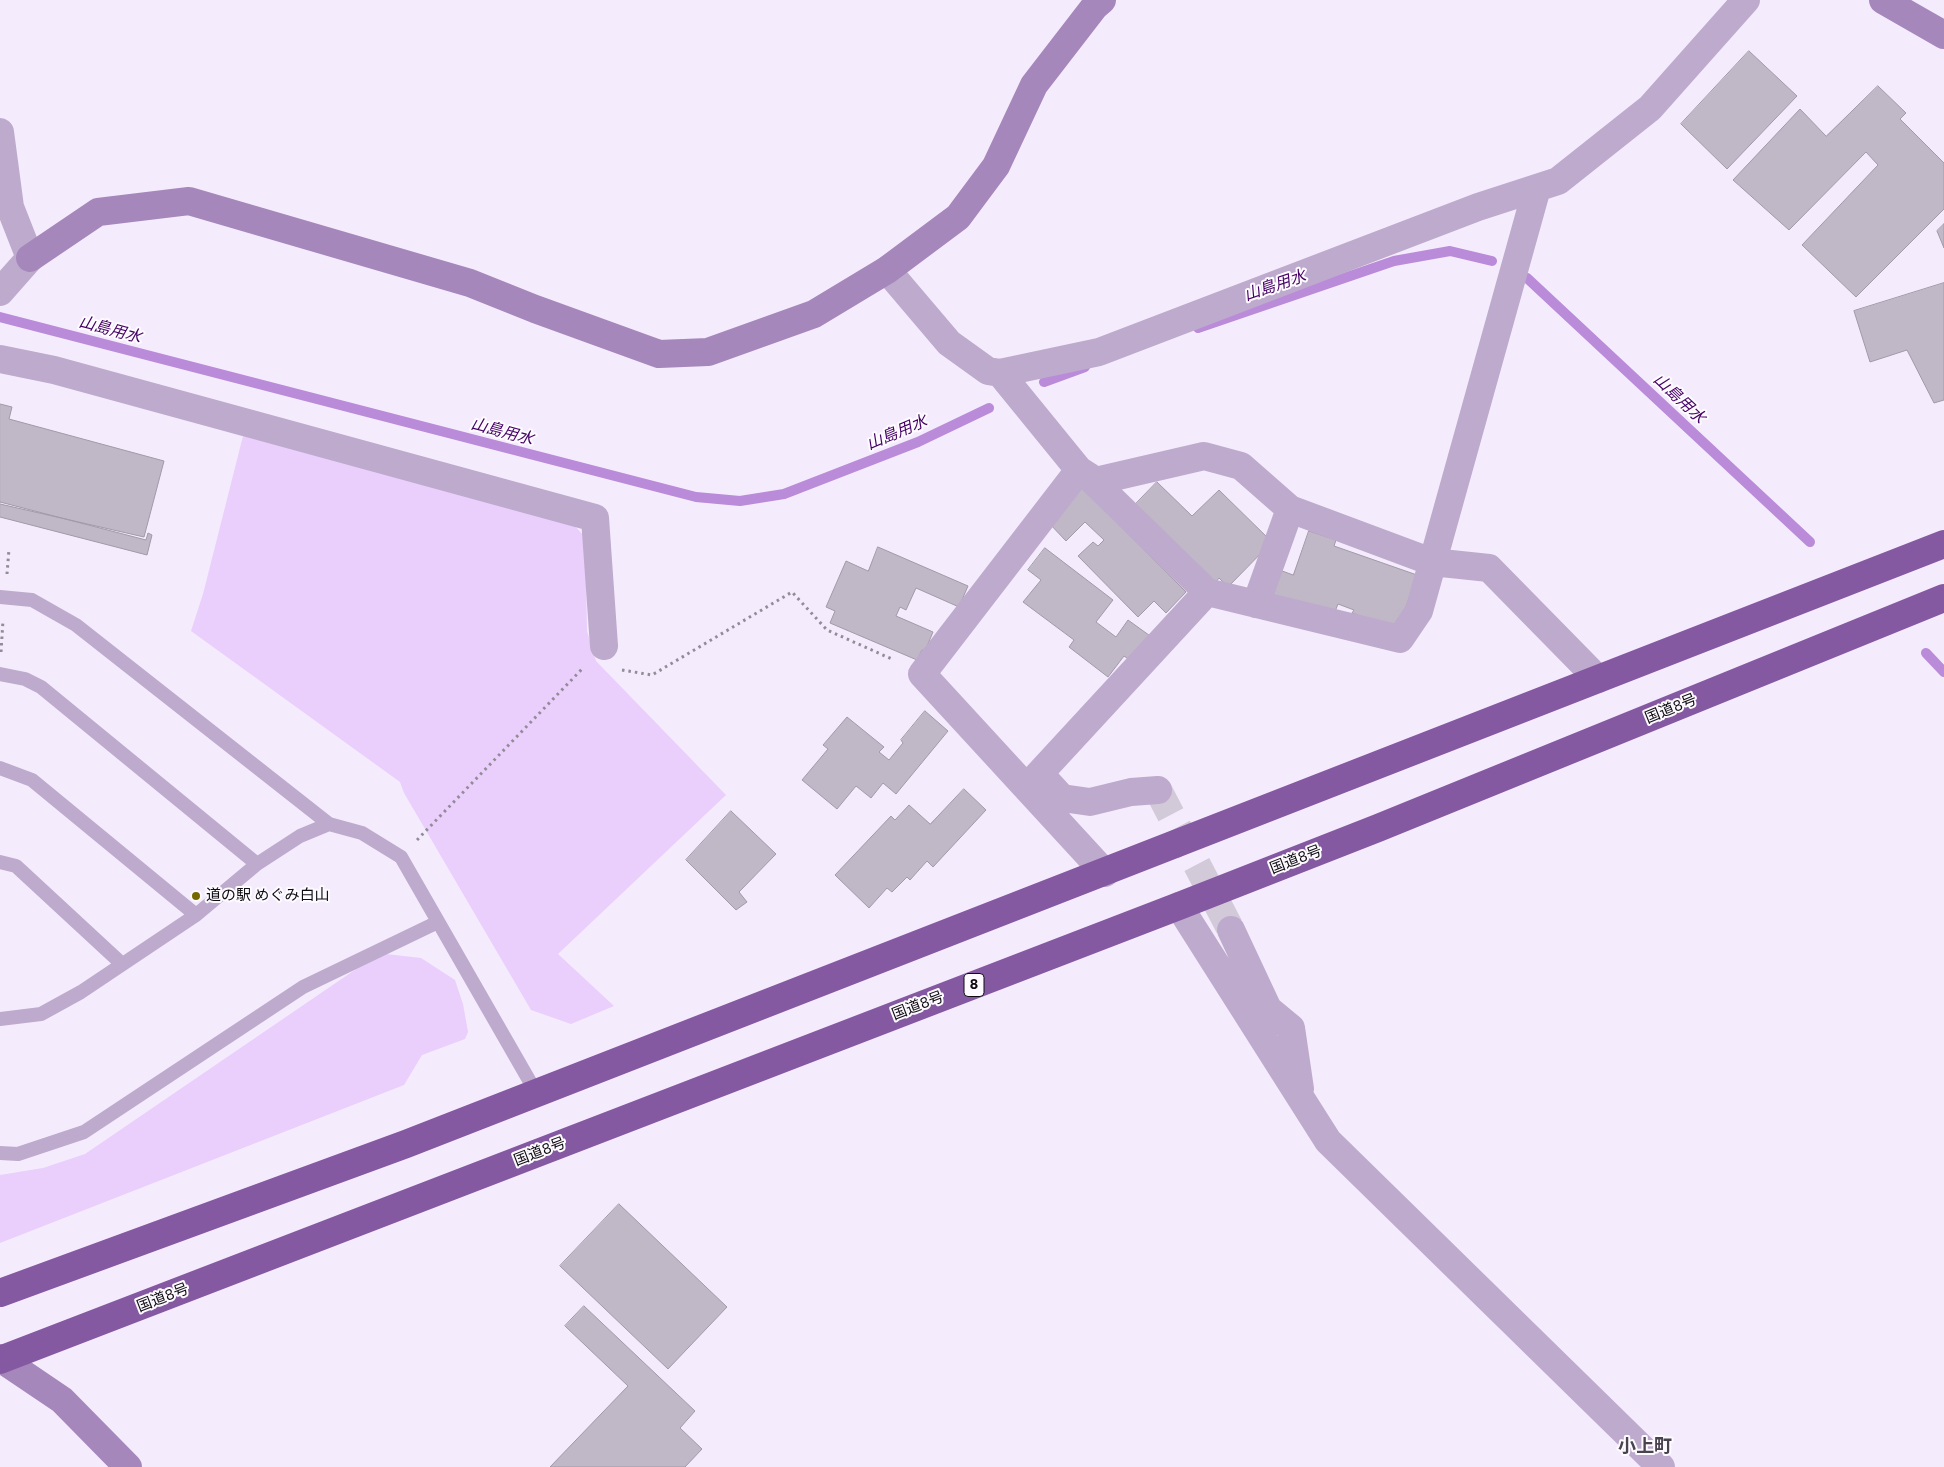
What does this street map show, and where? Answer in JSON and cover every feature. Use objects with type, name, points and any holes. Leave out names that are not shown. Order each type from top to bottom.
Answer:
[{"type":"highway","points":[[0,1293],[396,1148],[537,1094],[1937,545]]},
{"type":"highway","name":"国道8号","points":[[1,1359],[1369,832],[1944,598]]},
{"type":"street","points":[[0,292],[30,258],[98,212],[189,201],[470,283],[659,354],[708,352],[814,314],[887,270],[958,217],[996,166],[1034,85],[1095,6],[1102,0]]},
{"type":"street","points":[[887,270],[949,343],[988,371],[1000,373],[1099,352],[1478,207],[1558,181],[1650,108],[1746,0]]},
{"type":"street","points":[[1883,0],[1944,36]]},
{"type":"street","points":[[0,132],[10,207],[30,258]]},
{"type":"street","points":[[1000,373],[1084,473],[1207,592],[1400,639],[1419,611],[1537,188]]},
{"type":"street","points":[[0,359],[54,370],[595,518],[609,658]]},
{"type":"street","points":[[1084,473],[1096,481],[1204,456],[1241,466],[1290,509],[1432,562],[1489,568],[1598,679]]},
{"type":"street","points":[[1084,473],[922,674],[1034,780],[1105,872]]},
{"type":"street","points":[[1256,604],[1290,509]]},
{"type":"street","points":[[1034,780],[1207,592]]},
{"type":"street","points":[[1034,780],[1062,798],[1090,802],[1131,792],[1158,790]]},
{"type":"street","points":[[1179,906],[1328,1141],[1661,1467]]},
{"type":"street","points":[[1231,930],[1268,1009],[1291,1028],[1301,1099]]},
{"type":"street","points":[[1,1359],[62,1400],[128,1467]]},
{"type":"lane","points":[[0,598],[32,600],[76,625],[329,824],[362,833],[401,857],[537,1094]]},
{"type":"lane","points":[[0,674],[25,679],[41,687],[257,864]]},
{"type":"lane","points":[[0,768],[32,780],[196,915]]},
{"type":"lane","points":[[0,1019],[41,1014],[81,992],[196,915],[257,864],[300,836],[329,824]]},
{"type":"lane","points":[[0,862],[16,866],[122,964]]},
{"type":"lane","points":[[0,1154],[18,1154],[84,1132],[303,987],[438,922]]},
{"type":"path","points":[[401,857],[609,658],[652,675],[792,592],[827,630],[922,674]]},
{"type":"shaded area","points":[[243,436],[571,522],[585,537],[587,631],[596,661],[726,795],[558,954],[614,1006],[571,1024],[531,1010],[404,793],[400,782],[191,631],[203,594]]},
{"type":"shaded area","points":[[386,954],[421,958],[455,980],[463,1004],[468,1032],[465,1039],[422,1055],[404,1085],[0,1243],[0,1175],[43,1168],[85,1154],[365,963]]},
{"type":"building","points":[[1749,51],[1797,96],[1727,169],[1681,124]]},
{"type":"building","points":[[1878,86],[1906,113],[1900,119],[1944,163],[1944,209],[1856,297],[1802,245],[1878,165],[1866,152],[1789,230],[1733,180],[1800,109],[1826,136]]},
{"type":"building","points":[[1944,224],[1944,248],[1937,231]]},
{"type":"building","points":[[1944,283],[1944,400],[1934,403],[1907,350],[1870,362],[1854,311]]},
{"type":"building","points":[[0,404],[12,407],[9,419],[164,461],[144,537],[0,504]]},
{"type":"building","points":[[1157,482],[1192,516],[1219,490],[1272,542],[1228,587],[1219,578],[1214,584],[1130,510]]},
{"type":"building","points":[[1082,487],[1186,592],[1166,613],[1154,601],[1138,617],[1078,556],[1093,542],[1098,546],[1104,540],[1085,522],[1066,541],[1047,521]]},
{"type":"building","points":[[0,502],[146,540],[148,533],[152,535],[147,555],[0,517]]},
{"type":"building","points":[[1309,531],[1336,540],[1334,546],[1417,575],[1398,630],[1352,613],[1354,610],[1338,604],[1334,614],[1268,595],[1277,569],[1293,575]]},
{"type":"building","points":[[878,547],[968,586],[959,607],[916,588],[906,610],[900,607],[896,616],[933,632],[925,651],[922,650],[917,660],[830,623],[835,611],[826,607],[846,561],[868,571]]},
{"type":"building","points":[[1045,548],[1113,600],[1096,622],[1116,637],[1128,620],[1153,638],[1134,663],[1124,656],[1108,677],[1069,647],[1074,640],[1023,602],[1041,580],[1028,570]]},
{"type":"building","points":[[925,711],[948,731],[896,794],[883,783],[871,798],[856,786],[837,809],[802,780],[828,749],[823,745],[847,717],[884,747],[879,752],[889,760],[903,743],[901,740]]},
{"type":"building","points":[[964,789],[986,810],[933,867],[927,861],[910,880],[907,877],[892,892],[887,888],[869,908],[835,875],[891,816],[895,820],[909,805],[930,824]]},
{"type":"building","points":[[731,811],[776,854],[739,892],[747,902],[736,910],[686,860]]},
{"type":"building","points":[[619,1204],[727,1307],[668,1369],[560,1266]]},
{"type":"building","points":[[584,1306],[695,1411],[680,1428],[702,1449],[685,1467],[550,1467],[628,1386],[565,1326]]},
{"type":"waterway","name":"山島用水","points":[[1198,328],[1394,261],[1450,251],[1492,261]]},
{"type":"waterway","name":"山島用水","points":[[1527,278],[1810,542]]},
{"type":"waterway","name":"山島用水","points":[[0,317],[696,497],[740,501],[784,494],[918,442],[989,408]]},
{"type":"waterway","name":"山島用水","points":[[1044,382],[1085,367]]},
{"type":"waterway","name":"山島用水","points":[[1926,653],[1944,672]]},
{"type":"tunnel","points":[[1158,790],[1231,930]]},
{"type":"place","name":"道の駅 めぐみ白山","points":[[196,896]]},
{"type":"district","name":"小上町","points":[[1645,1447]]}]
